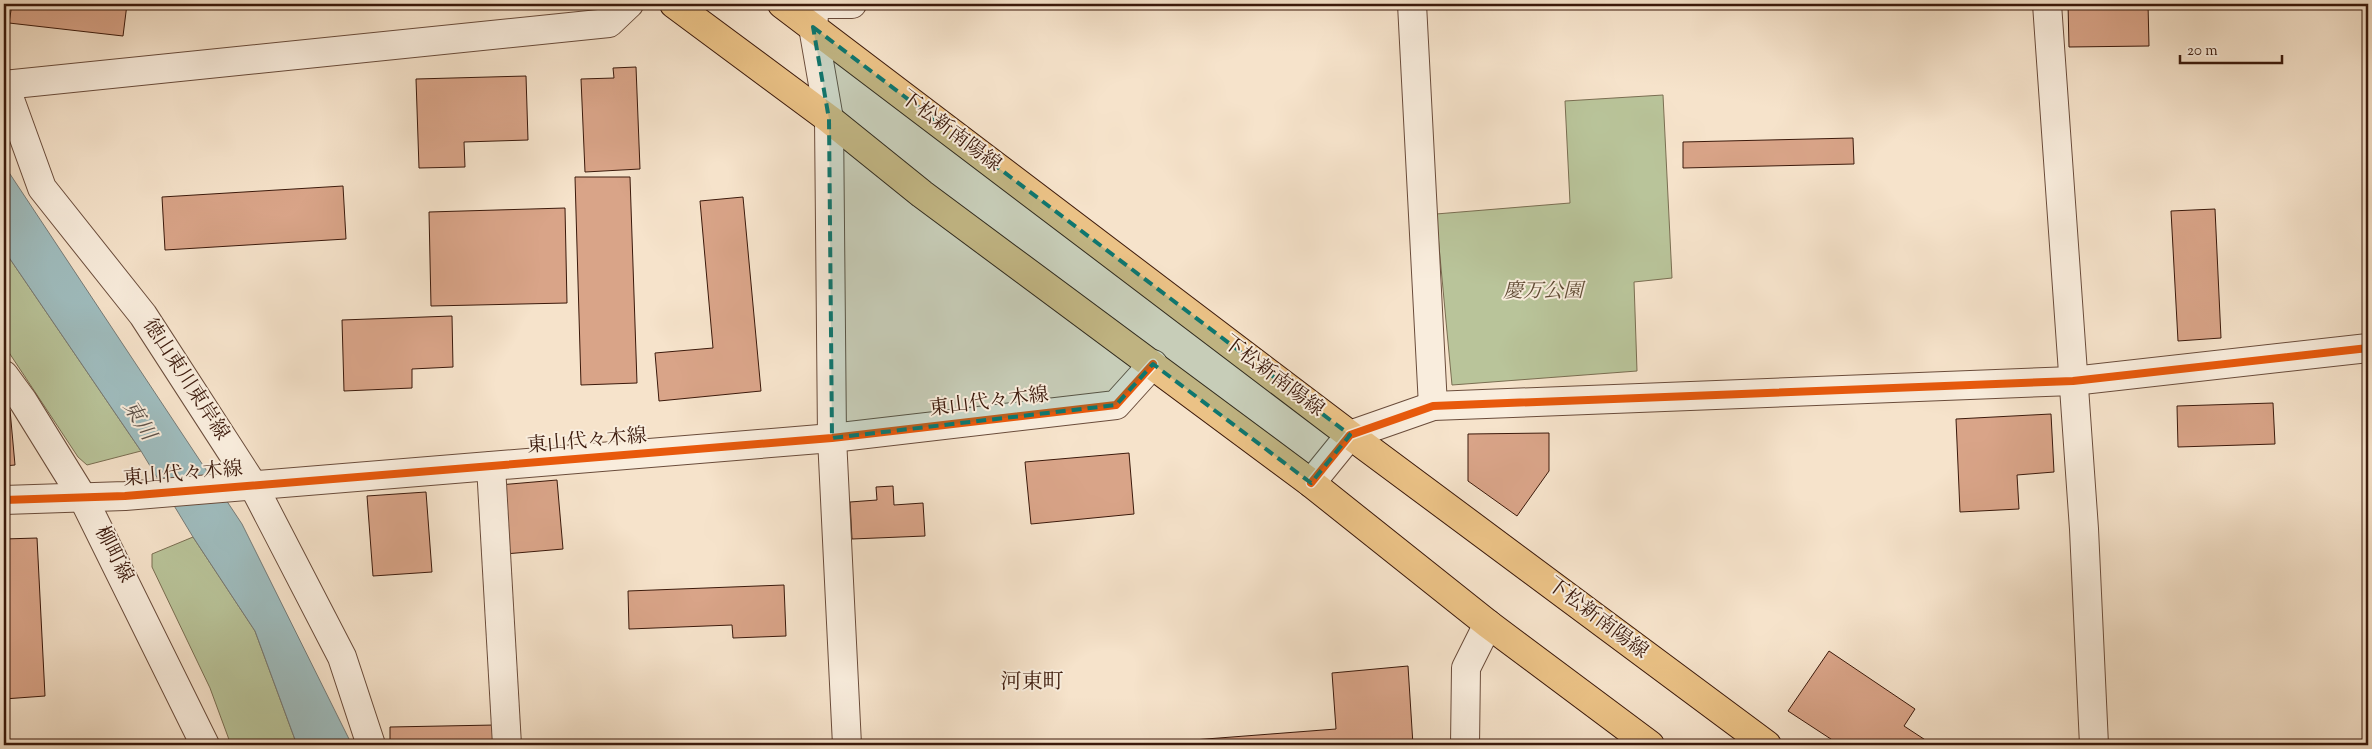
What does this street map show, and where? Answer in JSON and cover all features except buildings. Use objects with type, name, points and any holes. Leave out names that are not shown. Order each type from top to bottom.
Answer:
[{"type":"main road","points":[[674,4],[829,120],[922,194],[1154,364],[1311,483],[1488,624],[1650,745]]},
{"type":"main road","name":"下松新南陽線","points":[[782,4],[814,12],[1350,436],[1767,745]]},
{"type":"street","points":[[4,84],[609,23],[629,4]]},
{"type":"street","points":[[847,745],[832,438],[829,120],[814,12],[852,4]]},
{"type":"street","points":[[1412,4],[1434,406]]},
{"type":"street","points":[[2047,4],[2084,529],[2094,745]]},
{"type":"street","name":"徳山東川東岸線","points":[[4,84],[42,188],[143,315],[245,487],[342,658],[371,745]]},
{"type":"street","points":[[1311,483],[1350,436],[1434,406],[2073,380],[2368,348]]},
{"type":"street","name":"東山代々木線","points":[[4,500],[125,496],[832,438],[1116,405],[1154,364]]},
{"type":"street","name":"柳町線","points":[[4,374],[84,498],[205,745]]},
{"type":"street","points":[[491,466],[506,745]]},
{"type":"street","points":[[1465,745],[1466,668],[1488,624]]},
{"type":"highlighted area","points":[[813,27],[1350,435],[1311,483],[1153,364],[1116,405],[832,438],[829,119]]},
{"type":"green space","name":"慶万公園","points":[[1663,95],[1672,278],[1634,282],[1637,371],[1452,385],[1436,214],[1570,203],[1565,101]]},
{"type":"green space","points":[[4,248],[141,451],[87,465],[78,457],[4,345]]},
{"type":"green space","points":[[193,537],[255,631],[297,745],[231,745],[210,688],[152,567],[152,554]]},
{"type":"water","name":"東川","points":[[4,165],[242,524],[352,745],[297,745],[255,631],[193,537],[141,451],[8,256],[4,248]]},
{"type":"cycle path","points":[[1311,483],[1350,435],[1433,406],[2073,381],[2368,348]]},
{"type":"cycle path","points":[[4,500],[125,496],[832,438],[1116,405],[1153,364]]},
{"type":"district","name":"河東町","points":[[1032,683]]}]
